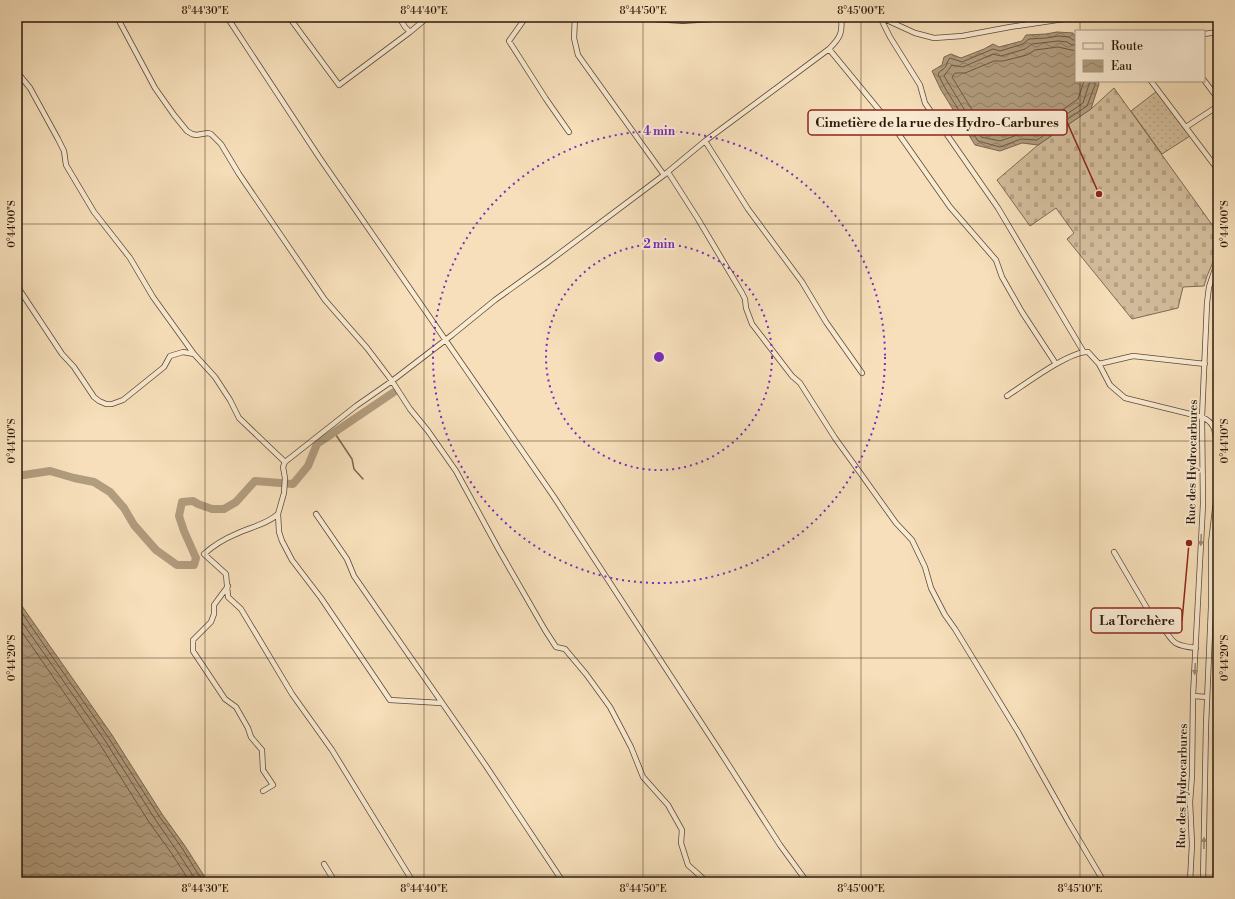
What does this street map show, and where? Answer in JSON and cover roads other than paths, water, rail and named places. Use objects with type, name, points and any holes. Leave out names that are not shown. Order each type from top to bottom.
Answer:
[{"type":"street","points":[[117,17],[155,88],[174,115],[192,134],[211,134],[222,144],[239,174],[325,300],[367,348],[456,471],[499,550],[556,647],[565,649],[586,674],[610,707],[631,747],[643,777],[668,806],[682,830],[681,843],[688,865],[707,882]]},
{"type":"street","points":[[227,17],[319,157],[554,497],[776,839],[807,882]]},
{"type":"street","points":[[289,17],[339,86],[428,17]]},
{"type":"street","points":[[399,17],[410,32]]},
{"type":"street","points":[[526,17],[509,41],[569,132]]},
{"type":"street","points":[[575,17],[574,38],[578,55],[666,173],[698,219],[742,293],[752,324],[792,376],[800,383],[835,438],[896,523],[912,540],[925,567],[930,584],[945,615],[956,629],[1018,732],[1104,882]]},
{"type":"street","points":[[639,17],[683,20],[726,17]]},
{"type":"street","points":[[442,703],[390,700],[321,598],[292,560],[282,541],[278,514],[284,493],[285,478],[283,467],[285,462],[356,406],[392,381],[495,300],[548,262],[666,173],[705,141],[829,49],[837,41],[842,32],[841,17]]},
{"type":"street","points":[[880,17],[915,33],[934,38],[962,36],[1077,17]]},
{"type":"street","points":[[880,17],[890,37],[920,85],[926,103],[998,208],[1083,351]]},
{"type":"street","points":[[1205,34],[1218,32]]},
{"type":"street","points":[[829,49],[898,133],[950,207],[996,260],[1002,277],[1010,291],[1056,364]]},
{"type":"street","points":[[17,72],[30,88],[64,151],[66,165],[94,212],[130,258],[153,297],[194,354],[215,377],[230,400],[239,418],[285,462]]},
{"type":"street","points":[[1205,81],[1218,99]]},
{"type":"street","points":[[1152,82],[1218,170]]},
{"type":"street","points":[[1186,127],[1218,106]]},
{"type":"street","points":[[705,141],[748,209],[802,282],[826,322],[862,373]]},
{"type":"street","name":"Rue des Hydrocarbures","points":[[1190,882],[1192,844],[1190,802],[1192,776],[1193,696],[1203,504],[1202,417],[1209,287],[1218,260]]},
{"type":"street","points":[[17,286],[62,354],[74,367],[94,397],[106,404],[118,402],[128,397],[138,387],[164,367],[170,356],[183,352],[194,354]]},
{"type":"street","points":[[1008,396],[1056,364],[1083,351],[1088,352],[1099,364],[1110,385],[1125,398],[1202,417],[1212,422],[1218,447]]},
{"type":"street","points":[[1099,364],[1133,356],[1205,364]]},
{"type":"street","points":[[1203,882],[1207,697],[1211,607],[1211,543],[1218,493]]},
{"type":"street","points":[[278,514],[273,519],[236,533],[218,542],[204,554],[226,574],[228,597],[241,609],[292,694],[332,750],[413,882]]},
{"type":"street","points":[[316,514],[347,559],[354,576],[486,766],[563,882]]},
{"type":"street","points":[[1211,543],[1218,547]]},
{"type":"street","points":[[1114,552],[1151,615],[1158,621],[1171,640],[1182,647],[1196,648]]},
{"type":"street","points":[[228,586],[214,605],[214,614],[211,622],[193,640],[192,651],[225,699],[236,708],[248,728],[251,737],[262,750],[263,770],[273,785],[263,791]]},
{"type":"street","points":[[1193,696],[1207,697]]},
{"type":"street","points":[[324,864],[335,882]]},
{"type":"water","points":[[1057,32],[1073,33],[1075,37],[1075,82],[1098,82],[1099,84],[1091,109],[1038,145],[1022,143],[1000,151],[975,145],[941,90],[932,71],[942,65],[944,57],[951,54],[961,58],[993,44],[999,47],[1022,41],[1026,35]]},
{"type":"water","points":[[17,599],[112,735],[162,814],[208,882],[17,882]]},
{"type":"waterway","points":[[17,476],[50,471],[94,482],[110,492],[124,508],[134,525],[156,550],[177,565],[194,565],[196,558],[179,516],[182,502],[193,501],[212,509],[224,509],[236,502],[255,481],[293,484],[308,466],[317,444],[394,392]]},
{"type":"waterway","points":[[334,432],[352,459],[354,469],[363,479]]},
{"type":"place","name":"Cimetière de la rue des Hydro-Carbures","points":[[1099,194]]},
{"type":"place","name":"La Torchère","points":[[1189,543]]}]
